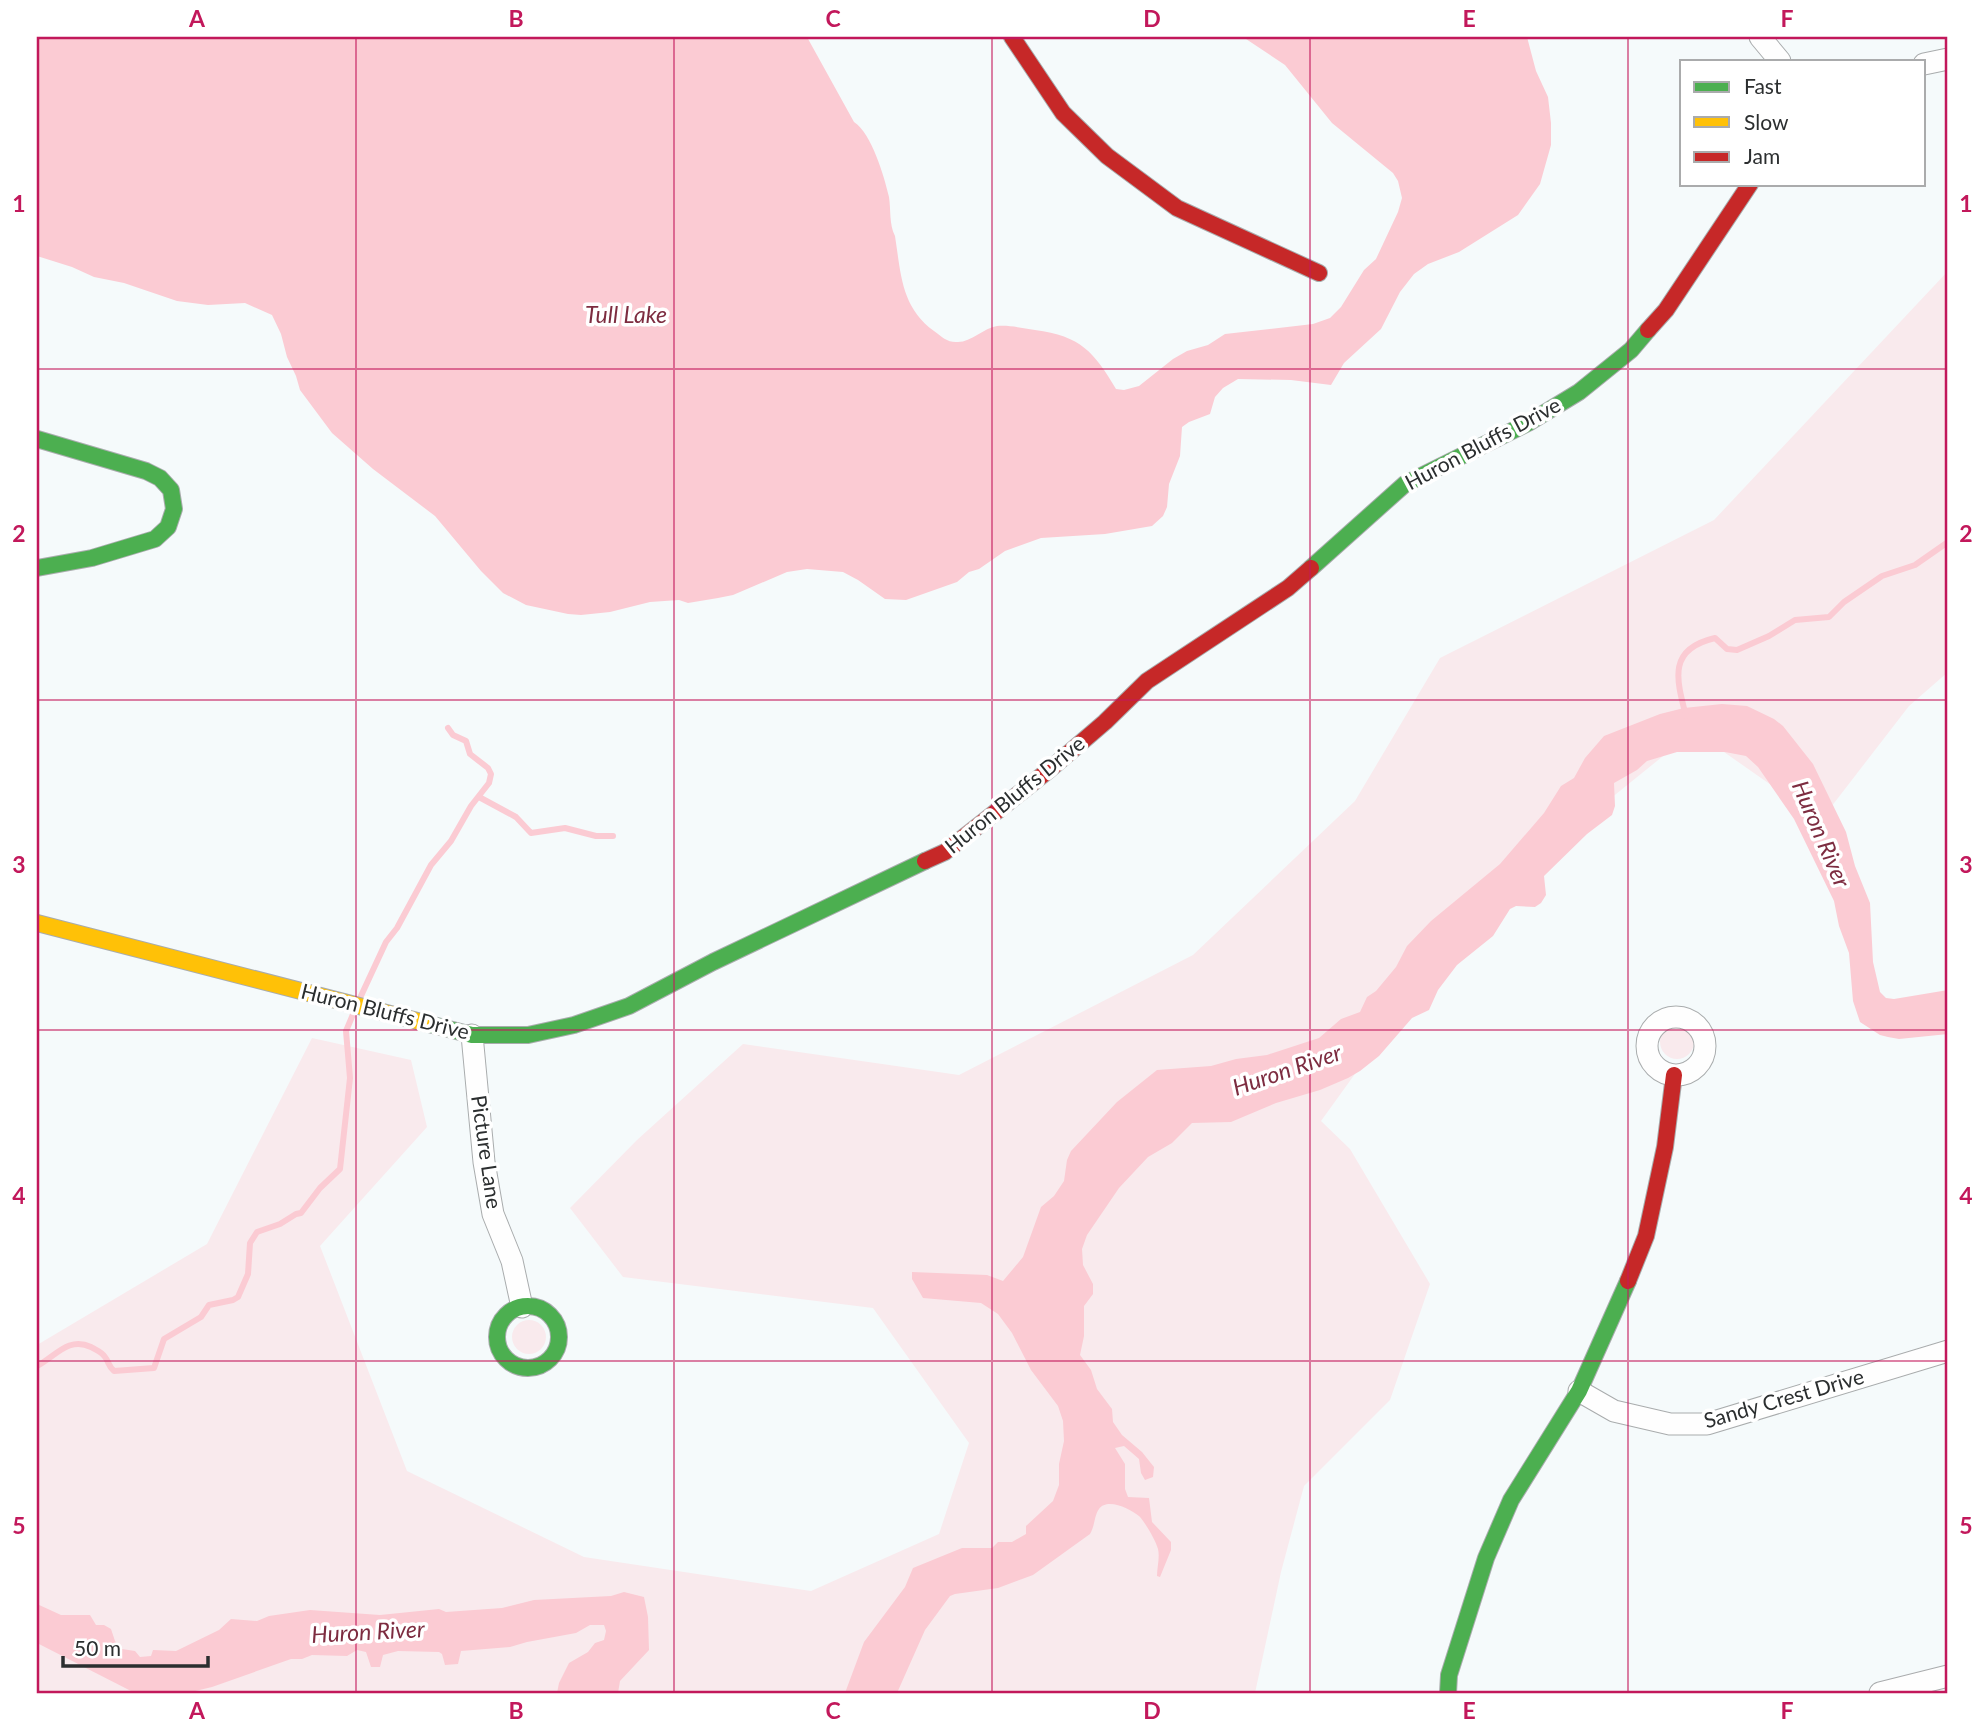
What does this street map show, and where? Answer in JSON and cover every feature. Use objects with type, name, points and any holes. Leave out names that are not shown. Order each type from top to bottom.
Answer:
[{"type":"street","points":[[1012,37],[1063,113],[1107,156],[1177,208],[1319,272]]},
{"type":"street","points":[[1760,37],[1779,60]]},
{"type":"street","points":[[1926,64],[1948,59]]},
{"type":"street","name":"Huron Bluffs Drive","points":[[37,923],[471,1035],[528,1034],[574,1025],[629,1006],[713,962],[945,852],[1058,762],[1147,681],[1288,588],[1405,484],[1528,424],[1579,392],[1631,350],[1666,310],[1750,186]]},
{"type":"street","points":[[37,439],[153,475],[171,490],[174,509],[168,527],[155,539],[92,558],[37,568]]},
{"type":"street","name":"Picture Lane","points":[[471,1035],[484,1162],[493,1214],[512,1261],[522,1307]]},
{"type":"street","points":[[1448,1693],[1449,1675],[1486,1558],[1511,1500],[1579,1391],[1615,1315],[1646,1237],[1665,1147],[1674,1075]]},
{"type":"street","name":"Sandy Crest Drive","points":[[1579,1391],[1614,1411],[1670,1424],[1707,1424],[1948,1351]]},
{"type":"street","points":[[1880,1693],[1948,1676]]},
{"type":"shaded area","points":[[1948,271],[1948,672],[1909,706],[1821,820],[1694,731],[1474,909],[1321,1121],[1350,1149],[1430,1284],[1390,1400],[1304,1486],[1281,1572],[1255,1693],[37,1693],[37,1345],[207,1244],[312,1038],[411,1060],[427,1127],[320,1246],[407,1471],[584,1557],[811,1591],[939,1534],[969,1443],[873,1308],[623,1277],[570,1208],[637,1140],[743,1044],[959,1075],[1193,955],[1355,801],[1440,658],[1714,520]]},
{"type":"shaded area","points":[[1677,1025],[1689,1030],[1694,1042],[1689,1054],[1677,1059],[1665,1054],[1660,1042],[1665,1030]]},
{"type":"shaded area","points":[[529,1320],[541,1325],[546,1337],[541,1349],[529,1354],[517,1349],[512,1337],[517,1325]]},
{"type":"water","name":"Tull Lake","points":[[37,37],[807,37],[876,156],[889,197],[904,289],[923,322],[948,341],[954,342],[968,340],[997,326],[1064,337],[1084,348],[1101,365],[1116,389],[1124,390],[1139,386],[1173,359],[1187,351],[1208,345],[1225,334],[1313,324],[1330,318],[1341,307],[1364,270],[1376,259],[1398,212],[1402,198],[1393,173],[1332,123],[1285,65],[1243,37],[1527,37],[1536,71],[1548,97],[1551,145],[1540,184],[1518,215],[1459,252],[1428,264],[1414,274],[1400,292],[1381,329],[1344,363],[1331,385],[1291,380],[1238,379],[1223,388],[1215,397],[1210,414],[1182,427],[1180,456],[1169,484],[1167,507],[1163,516],[1152,526],[1105,534],[1041,538],[1005,551],[957,582],[906,600],[885,599],[843,572],[807,569],[787,572],[733,595],[688,603],[679,600],[650,602],[610,612],[581,615],[526,605],[503,593],[435,516],[373,469],[332,433],[300,390],[272,315],[245,303],[208,305],[177,301],[124,283],[94,277],[37,256]]},
{"type":"water","name":"Huron River","points":[[1722,704],[1747,706],[1774,719],[1783,726],[1813,764],[1846,832],[1855,866],[1870,903],[1873,962],[1880,992],[1886,998],[1894,999],[1948,990],[1948,1034],[1899,1039],[1880,1035],[1860,1022],[1853,1001],[1849,953],[1839,926],[1834,901],[1794,819],[1758,767],[1746,756],[1725,752],[1677,752],[1647,761],[1614,783],[1615,806],[1612,815],[1587,834],[1544,876],[1546,895],[1541,903],[1535,907],[1516,906],[1510,909],[1493,936],[1457,965],[1438,990],[1429,1010],[1412,1018],[1379,1056],[1348,1078],[1231,1122],[1192,1123],[1172,1143],[1148,1157],[1119,1188],[1087,1235],[1082,1249],[1083,1265],[1093,1284],[1093,1294],[1084,1306],[1084,1336],[1080,1355],[1091,1370],[1097,1389],[1112,1409],[1113,1422],[1122,1435],[1142,1452],[1154,1467],[1153,1477],[1145,1480],[1139,1459],[1124,1446],[1115,1448],[1125,1464],[1125,1489],[1128,1497],[1149,1498],[1152,1522],[1171,1542],[1171,1550],[1160,1577],[1157,1576],[1158,1549],[1139,1516],[1119,1505],[1108,1504],[1097,1512],[1090,1534],[1033,1575],[998,1588],[950,1596],[925,1630],[897,1693],[845,1693],[864,1642],[905,1587],[913,1568],[962,1548],[992,1548],[998,1542],[1012,1542],[1026,1534],[1026,1526],[1053,1501],[1059,1485],[1059,1464],[1064,1441],[1063,1421],[1058,1406],[1031,1370],[1012,1333],[998,1314],[981,1303],[923,1298],[912,1279],[912,1272],[987,1275],[1003,1281],[1023,1257],[1041,1207],[1054,1196],[1064,1181],[1071,1151],[1117,1102],[1157,1070],[1211,1066],[1267,1055],[1319,1038],[1341,1019],[1360,1012],[1367,997],[1376,991],[1396,967],[1407,946],[1431,921],[1500,864],[1544,813],[1561,786],[1574,778],[1585,758],[1604,736],[1660,714],[1684,708]]},
{"type":"water","name":"Huron River","points":[[624,1592],[644,1597],[648,1617],[649,1650],[620,1681],[618,1693],[557,1693],[569,1663],[588,1652],[595,1643],[604,1640],[604,1625],[590,1625],[576,1633],[510,1647],[461,1651],[458,1664],[445,1665],[439,1652],[398,1651],[383,1655],[380,1667],[371,1667],[366,1652],[357,1650],[347,1656],[312,1655],[291,1659],[191,1692],[131,1691],[37,1643],[37,1604],[61,1615],[90,1615],[96,1625],[111,1629],[115,1641],[122,1649],[135,1651],[140,1657],[151,1656],[153,1650],[176,1651],[219,1630],[231,1619],[257,1621],[269,1616],[310,1610],[380,1615],[439,1609],[446,1612],[502,1608],[534,1600],[611,1596]]},
{"type":"waterway","points":[[1686,716],[1678,678],[1679,667],[1689,649],[1715,638],[1727,649],[1737,650],[1769,636],[1795,620],[1829,617],[1844,602],[1882,576],[1915,565],[1948,542]]},
{"type":"waterway","points":[[360,998],[386,942],[397,928],[431,865],[451,841],[471,806],[489,783],[491,774],[488,768],[470,754],[466,741],[453,735],[448,728]]},
{"type":"waterway","points":[[479,797],[516,817],[531,833],[565,828],[596,836],[613,836]]},
{"type":"waterway","points":[[37,1366],[62,1349],[83,1344],[101,1352],[114,1371],[154,1368],[164,1339],[201,1317],[209,1305],[238,1297],[248,1274],[250,1243],[257,1232],[301,1213],[320,1188],[340,1169],[350,1078],[346,1031],[354,1012]]},
{"type":"traffic: fast","points":[[1311,568],[1405,484],[1528,423],[1579,392],[1631,350],[1648,330]]},
{"type":"traffic: fast","points":[[37,439],[146,471],[160,478],[171,490],[174,509],[168,527],[155,539],[92,558],[37,568]]},
{"type":"traffic: fast","points":[[429,1024],[472,1035],[528,1035],[574,1025],[629,1006],[713,962],[925,861]]},
{"type":"traffic: fast","points":[[1448,1693],[1449,1675],[1486,1558],[1511,1500],[1579,1391],[1628,1281]]},
{"type":"traffic: fast","points":[[528,1306],[550,1315],[559,1337],[550,1359],[528,1368],[506,1359],[497,1337],[506,1315],[528,1306]]},
{"type":"traffic: slow","points":[[37,923],[429,1024]]},
{"type":"traffic: jam","points":[[1012,37],[1063,113],[1107,156],[1177,208],[1319,273]]},
{"type":"traffic: jam","points":[[1648,330],[1666,310],[1749,186]]},
{"type":"traffic: jam","points":[[925,861],[945,852],[1049,770],[1105,722],[1147,681],[1288,588],[1311,568]]},
{"type":"traffic: jam","points":[[1628,1281],[1646,1236],[1665,1147],[1674,1075]]}]
